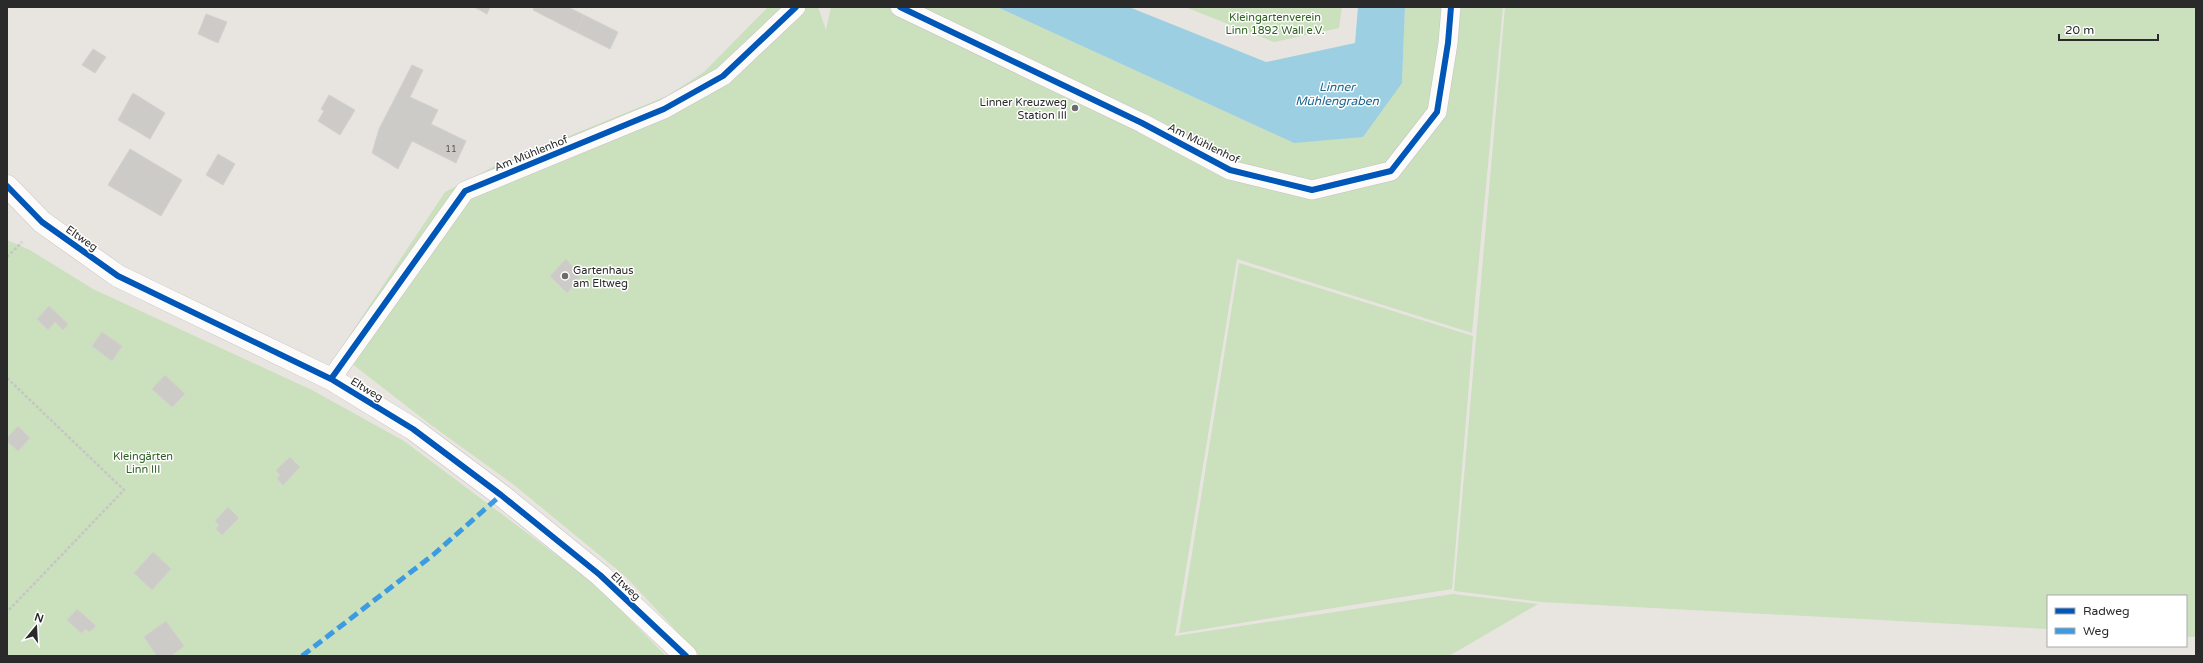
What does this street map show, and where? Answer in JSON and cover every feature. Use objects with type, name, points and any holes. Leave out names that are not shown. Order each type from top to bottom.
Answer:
[{"type":"street","name":"Eltweg","points":[[7,186],[42,222],[118,276],[331,379],[414,428],[502,495],[600,575],[686,656]]},
{"type":"lane","name":"Am Mühlenhof","points":[[331,379],[465,191],[664,109],[723,76],[796,7]]},
{"type":"lane","name":"Am Mühlenhof","points":[[900,7],[1142,123],[1230,170],[1312,190],[1391,171],[1437,112],[1448,43],[1451,7]]},
{"type":"path","points":[[7,378],[124,490],[7,612]]},
{"type":"green space","points":[[768,7],[818,7],[826,30],[831,7],[997,7],[1294,143],[1402,83],[1405,7],[1503,7],[1472,333],[1237,259],[1175,636],[1453,594],[1538,604],[1449,656],[700,656],[625,576],[514,485],[431,425],[338,353],[445,192],[495,166],[667,96],[704,72]]},
{"type":"green space","name":"Kleingartenverein Linn 1892 Wall e.V.","points":[[1185,7],[1342,7],[1339,28],[1274,42]]},
{"type":"green space","points":[[1505,7],[2196,7],[2196,637],[2187,637],[2187,595],[2047,595],[2047,629],[1541,602],[1454,591]]},
{"type":"green space","name":"Kleingärten Linn III","points":[[7,240],[30,250],[93,289],[312,390],[404,441],[594,583],[666,656],[7,656]]},
{"type":"green space","points":[[1239,263],[1473,336],[1452,589],[1179,633]]},
{"type":"water","name":"Linner Mühlengraben","points":[[997,7],[1129,7],[1266,62],[1355,43],[1358,7],[1405,7],[1402,83],[1363,137],[1294,143]]},
{"type":"building","points":[[474,7],[490,7],[487,14]]},
{"type":"building","points":[[534,7],[568,7],[584,15],[576,32],[533,10]]},
{"type":"building","points":[[206,14],[227,22],[218,43],[198,34]]},
{"type":"building","points":[[584,15],[618,32],[610,49],[576,32]]},
{"type":"building","points":[[93,49],[106,57],[95,73],[82,65]]},
{"type":"building","points":[[412,65],[423,70],[410,97],[438,110],[431,124],[466,141],[456,163],[412,141],[398,169],[372,153],[379,129]]},
{"type":"building","points":[[133,93],[165,113],[150,139],[118,120]]},
{"type":"building","points":[[329,95],[355,110],[340,135],[318,121],[324,111],[321,109]]},
{"type":"building","points":[[130,149],[182,180],[161,216],[108,185]]},
{"type":"building","points":[[218,154],[235,164],[223,185],[206,175]]},
{"type":"building","name":"Gartenhaus am Eltweg","points":[[566,259],[580,276],[567,293],[550,276]]},
{"type":"building","points":[[49,306],[68,324],[63,330],[55,322],[48,330],[37,319]]},
{"type":"building","points":[[102,332],[122,346],[112,361],[92,346]]},
{"type":"building","points":[[165,375],[185,394],[172,407],[152,389]]},
{"type":"building","points":[[18,426],[30,438],[18,451],[7,441],[7,438]]},
{"type":"building","points":[[290,457],[300,467],[283,485],[277,479],[280,475],[276,470]]},
{"type":"building","points":[[228,507],[239,518],[222,535],[216,529],[219,525],[215,521]]},
{"type":"building","points":[[153,552],[171,569],[152,590],[134,573]]},
{"type":"building","points":[[77,609],[96,626],[89,632],[86,629],[81,633],[67,620]]},
{"type":"building","points":[[166,621],[184,646],[171,656],[157,656],[144,637]]},
{"type":"marked path","points":[[302,656],[433,555],[501,495]]},
{"type":"cycle path","points":[[331,379],[465,191],[664,109],[723,76],[796,7]]},
{"type":"cycle path","points":[[900,7],[1142,123],[1230,170],[1312,190],[1391,171],[1437,112],[1448,43],[1451,7]]},
{"type":"cycle path","points":[[7,186],[42,222],[118,276],[331,379],[413,429],[501,495],[600,575],[686,656]]},
{"type":"place","name":"Linner Kreuzweg Station III","points":[[1075,108]]},
{"type":"place","name":"Gartenhaus am Eltweg","points":[[565,276]]}]
